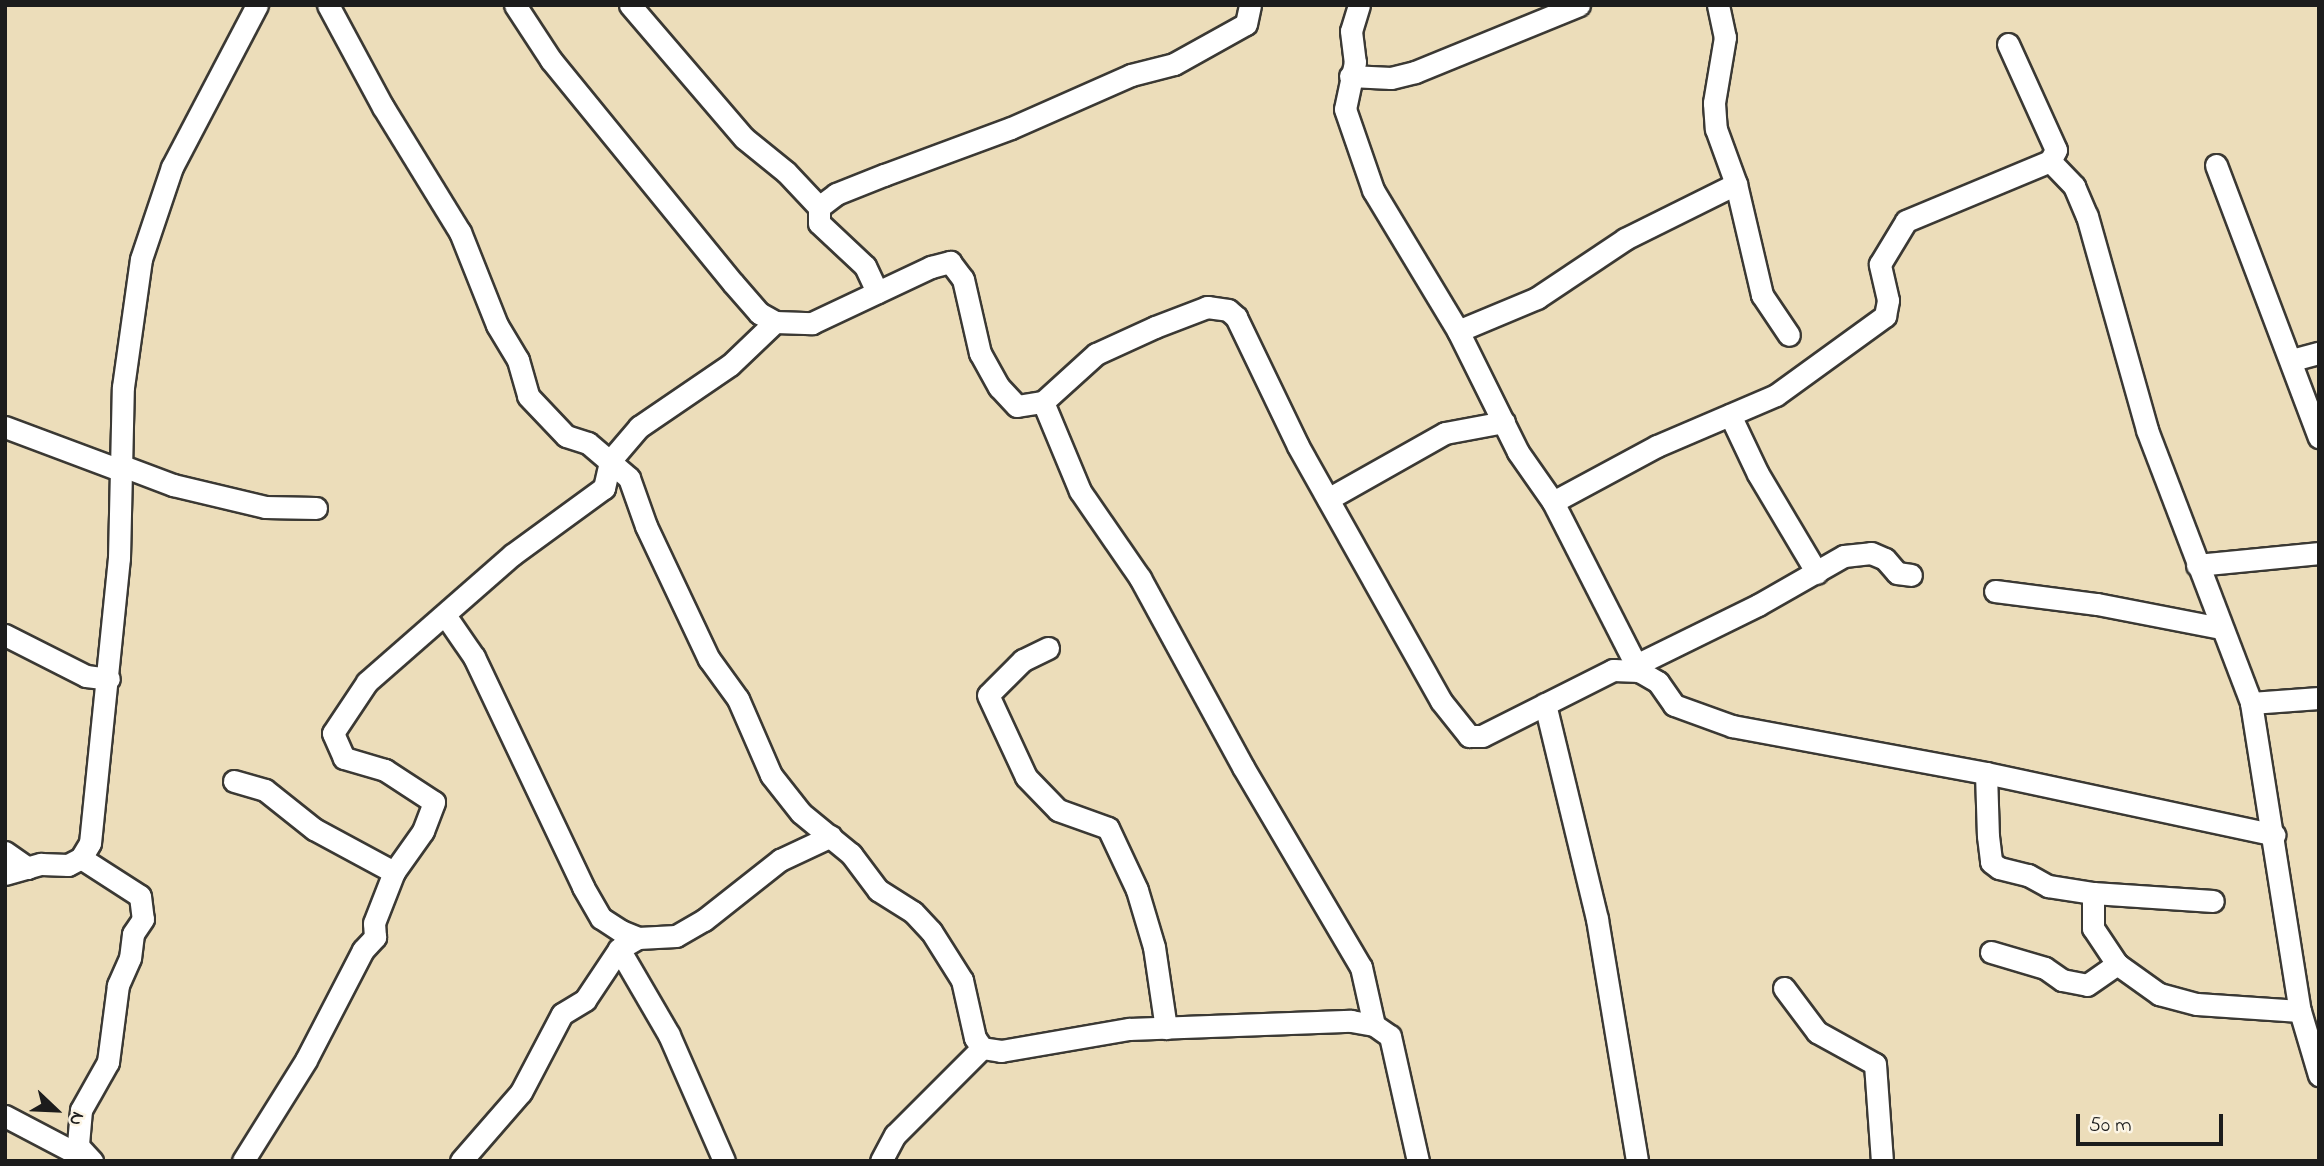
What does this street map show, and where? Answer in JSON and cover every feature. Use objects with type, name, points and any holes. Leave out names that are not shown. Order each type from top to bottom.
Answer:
[{"type":"street","points":[[5,874],[28,868],[68,865],[81,858],[90,842],[109,679],[111,604],[119,558],[123,387],[141,259],[172,167],[257,5]]},
{"type":"street","points":[[328,5],[383,107],[460,232],[496,325],[518,360],[528,396],[566,436],[588,443],[629,478],[646,526],[709,659],[738,699],[771,775],[801,813],[831,836],[878,890],[913,912],[931,931],[962,980],[975,1038],[982,1048],[1001,1051],[1129,1029],[1351,1021],[1374,1025],[1390,1036],[1418,1161]]},
{"type":"street","points":[[516,5],[551,60],[724,273],[759,313],[775,322],[812,323],[950,262],[963,279],[980,353],[999,387],[1017,406],[1043,402],[1096,354],[1207,307],[1220,307],[1237,317],[1328,499],[1461,730],[1482,736],[1614,670],[1638,668],[1844,556],[1871,553],[1885,559],[1897,573],[1911,575]]},
{"type":"street","points":[[630,5],[744,138],[786,172],[819,207],[819,223],[865,266],[877,292]]},
{"type":"street","points":[[819,207],[836,194],[1012,128],[1131,75],[1174,64],[1246,24],[1250,5]]},
{"type":"street","points":[[1359,5],[1351,31],[1355,62],[1345,109],[1373,190],[1458,331],[1518,452],[1553,502],[1638,668],[1658,682],[1674,705],[1732,726],[1986,773],[2274,835]]},
{"type":"street","points":[[1350,76],[1391,78],[1415,72],[1579,5]]},
{"type":"street","points":[[1718,5],[1725,37],[1714,103],[1716,129],[1736,184],[1762,295],[1789,335]]},
{"type":"street","points":[[1553,502],[1657,446],[1776,395],[1885,316],[1887,290],[1880,264],[1906,221],[2050,161],[2056,150],[2008,44]]},
{"type":"street","points":[[2050,161],[2074,186],[2087,216],[2147,430],[2251,704],[2300,1011],[2319,1075]]},
{"type":"street","points":[[2216,165],[2319,437]]},
{"type":"street","points":[[1458,331],[1537,298],[1625,239],[1736,184]]},
{"type":"street","points":[[243,1161],[306,1060],[363,950],[375,937],[374,923],[394,872],[423,831],[434,802],[385,770],[344,758],[333,733],[367,682],[512,555],[604,488],[610,461],[639,427],[730,365],[775,322]]},
{"type":"street","points":[[2292,360],[2319,353]]},
{"type":"street","points":[[1043,402],[1080,491],[1140,578],[1243,767],[1361,967],[1374,1025]]},
{"type":"street","points":[[1730,415],[1758,474],[1817,573]]},
{"type":"street","points":[[1328,499],[1445,433],[1504,422]]},
{"type":"street","points":[[5,427],[173,485],[265,507],[316,508]]},
{"type":"street","points":[[2197,565],[2319,553]]},
{"type":"street","points":[[1995,591],[2096,604],[2221,628]]},
{"type":"street","points":[[445,615],[474,657],[539,800],[601,918],[628,943],[724,1161]]},
{"type":"street","points":[[5,635],[86,676],[109,679]]},
{"type":"street","points":[[1048,648],[1023,660],[988,695],[1026,777],[1058,810],[1108,828],[1137,890],[1154,947],[1166,1028]]},
{"type":"street","points":[[2251,704],[2319,698]]},
{"type":"street","points":[[1545,704],[1597,919],[1637,1161]]},
{"type":"street","points":[[1986,773],[1991,862],[2048,886],[2093,893],[2213,901]]},
{"type":"street","points":[[234,781],[265,790],[314,829],[394,872]]},
{"type":"street","points":[[461,1161],[487,1126],[510,1107],[562,1014],[585,1000],[628,943],[676,936],[704,920],[780,860],[831,836]]},
{"type":"street","points":[[5,852],[28,868]]},
{"type":"street","points":[[81,858],[140,896],[143,919],[133,934],[130,958],[118,985],[108,1062],[81,1110],[78,1146],[91,1161]]},
{"type":"street","points":[[2093,893],[2093,928],[2117,964],[2160,994],[2197,1004],[2300,1011]]},
{"type":"street","points":[[1991,952],[2045,968],[2062,981],[2087,985],[2117,964]]},
{"type":"street","points":[[1783,988],[1817,1032],[1875,1065],[1882,1161]]},
{"type":"street","points":[[881,1161],[895,1135],[982,1048]]},
{"type":"street","points":[[5,1116],[91,1161]]}]
